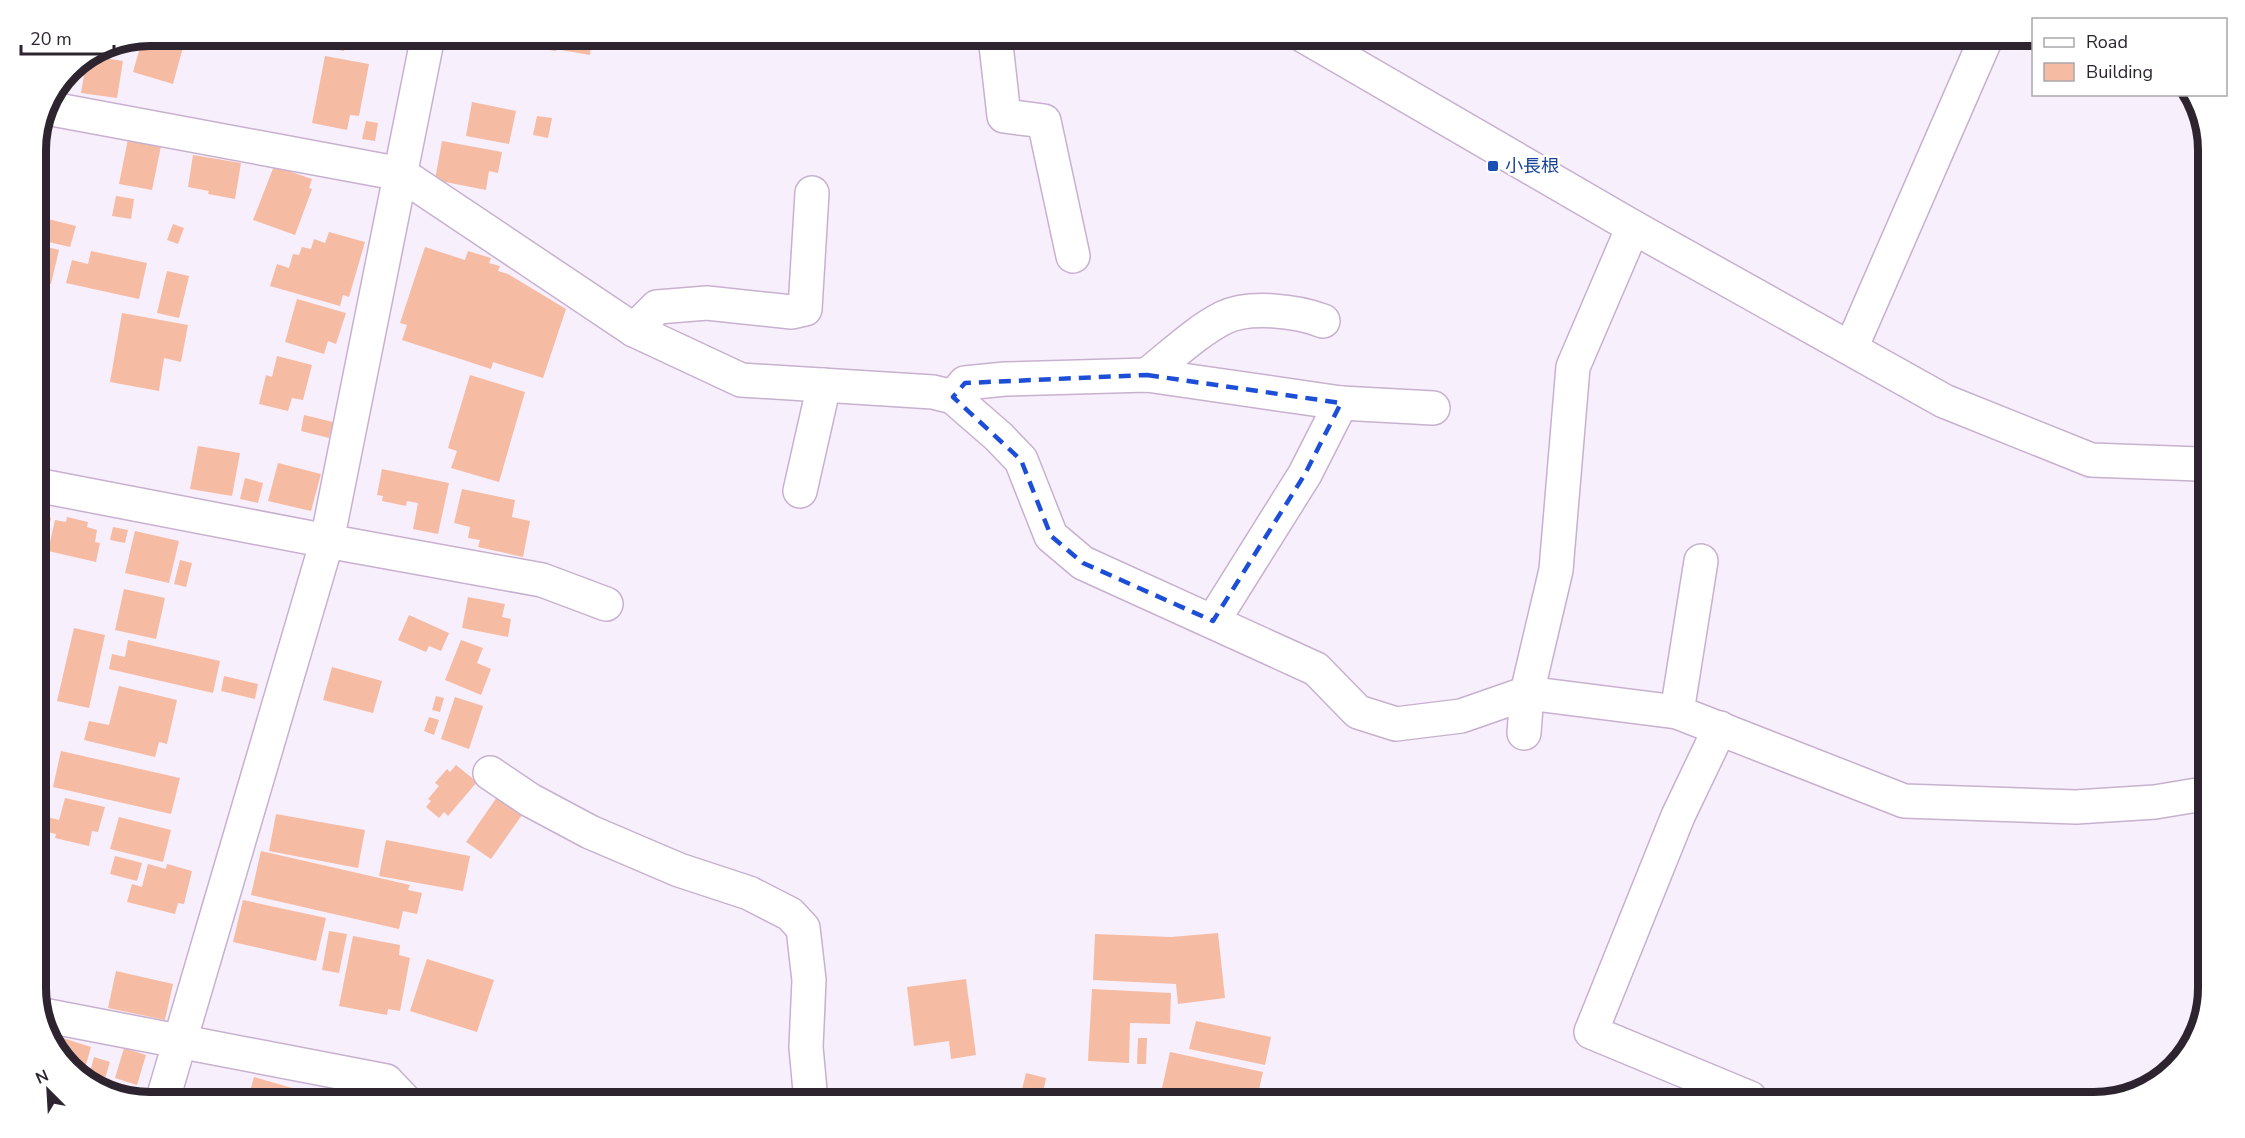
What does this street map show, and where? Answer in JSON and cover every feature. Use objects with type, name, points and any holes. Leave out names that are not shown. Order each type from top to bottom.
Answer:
[{"type":"street","points":[[165,1092],[327,541],[426,46]]},
{"type":"street","points":[[996,46],[1004,116],[1044,121],[1073,256]]},
{"type":"street","points":[[1321,46],[1633,227],[1944,401],[2091,460],[2198,464]]},
{"type":"street","points":[[1851,348],[1983,46]]},
{"type":"street","points":[[55,110],[401,174],[634,330],[741,380],[933,392],[953,397],[999,436],[1021,460],[1051,536],[1083,563],[1316,669],[1358,712],[1396,724],[1461,716],[1527,693],[1677,711],[1904,801],[2076,807],[2155,802],[2198,795]]},
{"type":"street","points":[[634,330],[657,307],[707,303],[792,312],[805,309],[812,193]]},
{"type":"street","points":[[1524,733],[1527,693],[1556,570],[1574,368],[1633,227]]},
{"type":"street","points":[[1147,375],[1223,318],[1247,311],[1304,313],[1323,321]]},
{"type":"street","points":[[953,397],[964,383],[1005,379],[1147,375],[1341,403],[1433,408]]},
{"type":"street","points":[[800,490],[824,385]]},
{"type":"street","points":[[1213,621],[1305,474],[1341,403]]},
{"type":"street","points":[[47,487],[542,580],[606,604]]},
{"type":"street","points":[[1677,711],[1701,561]]},
{"type":"street","points":[[1720,728],[1678,816],[1592,1032],[1736,1092]]},
{"type":"street","points":[[490,773],[530,800],[591,832],[679,870],[749,893],[790,914],[802,928],[809,980],[806,1047],[810,1092]]},
{"type":"street","points":[[51,1018],[386,1081],[396,1092]]},
{"type":"highlighted area","points":[[1147,375],[1341,403],[1305,474],[1213,621],[1083,563],[1051,536],[1021,460],[953,397],[965,383]]},
{"type":"building","points":[[183,46],[173,84],[133,72],[140,48]]},
{"type":"building","points":[[328,46],[345,46],[344,51],[328,48]]},
{"type":"building","points":[[524,46],[557,46],[556,51]]},
{"type":"building","points":[[562,46],[591,46],[590,55],[561,50]]},
{"type":"building","points":[[325,56],[369,64],[359,116],[350,115],[347,130],[312,123]]},
{"type":"building","points":[[104,58],[123,61],[117,98],[81,93],[85,71],[93,64]]},
{"type":"building","points":[[472,102],[516,111],[509,144],[466,136]]},
{"type":"building","points":[[537,116],[552,118],[548,138],[533,135]]},
{"type":"building","points":[[366,121],[378,123],[375,141],[362,139]]},
{"type":"building","points":[[128,139],[161,146],[152,190],[119,184]]},
{"type":"building","points":[[442,141],[502,152],[498,173],[489,171],[486,190],[435,180]]},
{"type":"building","points":[[193,155],[241,163],[235,199],[208,194],[209,191],[188,187]]},
{"type":"building","points":[[274,166],[312,179],[309,188],[312,189],[295,235],[253,220]]},
{"type":"building","points":[[116,196],[134,199],[131,219],[112,216]]},
{"type":"building","points":[[47,219],[76,226],[70,247],[47,242]]},
{"type":"building","points":[[173,224],[184,228],[178,244],[167,240]]},
{"type":"building","points":[[329,232],[365,242],[349,297],[343,295],[340,306],[270,286],[277,264],[289,268],[293,254],[299,255],[302,247],[311,249],[314,239],[325,243]]},
{"type":"building","points":[[47,247],[59,250],[51,284],[47,283]]},
{"type":"building","points":[[425,247],[465,260],[468,251],[491,258],[489,263],[500,266],[498,271],[508,274],[566,309],[543,378],[493,362],[491,369],[402,340],[407,325],[400,323]]},
{"type":"building","points":[[91,251],[147,263],[139,299],[66,283],[72,260],[88,264]]},
{"type":"building","points":[[167,271],[189,276],[179,318],[157,313]]},
{"type":"building","points":[[297,299],[346,313],[336,344],[328,341],[324,354],[285,342]]},
{"type":"building","points":[[122,313],[188,325],[181,362],[164,358],[159,391],[110,382]]},
{"type":"building","points":[[277,356],[312,365],[303,400],[292,398],[288,411],[259,404],[266,375],[272,377]]},
{"type":"building","points":[[470,375],[525,392],[499,482],[451,468],[457,451],[448,448]]},
{"type":"building","points":[[304,415],[333,422],[329,438],[301,431]]},
{"type":"building","points":[[198,446],[240,453],[232,496],[190,489]]},
{"type":"building","points":[[278,463],[321,474],[311,511],[268,501]]},
{"type":"building","points":[[382,469],[449,483],[438,534],[413,529],[418,503],[407,501],[406,506],[382,501],[383,496],[377,495]]},
{"type":"building","points":[[245,478],[263,483],[258,503],[240,499]]},
{"type":"building","points":[[462,489],[515,500],[512,517],[530,521],[523,557],[478,547],[480,540],[468,538],[470,527],[454,523]]},
{"type":"building","points":[[47,517],[51,518],[47,534]]},
{"type":"building","points":[[67,517],[88,522],[87,527],[97,530],[95,542],[100,543],[96,562],[48,551],[55,520],[66,522]]},
{"type":"building","points":[[113,527],[128,530],[125,543],[110,540]]},
{"type":"building","points":[[135,531],[179,541],[169,583],[125,573]]},
{"type":"building","points":[[180,560],[192,563],[186,587],[174,584]]},
{"type":"building","points":[[124,589],[165,598],[156,639],[115,630]]},
{"type":"building","points":[[468,597],[505,604],[502,617],[511,619],[508,637],[462,628]]},
{"type":"building","points":[[409,615],[449,633],[441,651],[429,646],[426,652],[398,640]]},
{"type":"building","points":[[74,628],[105,635],[89,708],[57,701]]},
{"type":"building","points":[[128,640],[220,661],[213,693],[109,669],[112,654],[125,657]]},
{"type":"building","points":[[461,640],[483,648],[477,663],[491,669],[481,695],[445,680]]},
{"type":"building","points":[[332,667],[382,681],[373,713],[323,700]]},
{"type":"building","points":[[224,676],[258,684],[255,699],[221,691]]},
{"type":"building","points":[[119,686],[177,700],[167,744],[159,742],[155,757],[84,740],[89,721],[109,725]]},
{"type":"building","points":[[436,696],[444,698],[440,712],[432,710]]},
{"type":"building","points":[[455,697],[483,706],[469,749],[441,739]]},
{"type":"building","points":[[429,717],[439,720],[434,735],[424,731]]},
{"type":"building","points":[[61,751],[180,778],[171,814],[53,787]]},
{"type":"building","points":[[456,765],[477,782],[448,816],[444,812],[439,818],[426,807],[431,801],[428,799],[439,786],[435,783],[447,769],[450,772]]},
{"type":"building","points":[[497,797],[522,815],[491,859],[466,842]]},
{"type":"building","points":[[65,798],[105,807],[98,832],[92,831],[89,846],[55,838],[56,834],[47,832],[47,817],[59,820]]},
{"type":"building","points":[[276,814],[365,830],[358,868],[269,851]]},
{"type":"building","points":[[119,817],[171,830],[163,862],[110,849]]},
{"type":"building","points":[[386,840],[470,856],[463,891],[379,876]]},
{"type":"building","points":[[261,851],[410,885],[408,890],[422,893],[417,914],[403,911],[399,929],[251,895]]},
{"type":"building","points":[[115,856],[142,863],[137,881],[110,874]]},
{"type":"building","points":[[148,864],[166,869],[167,864],[192,871],[184,904],[178,903],[175,914],[127,902],[132,884],[142,887]]},
{"type":"building","points":[[243,900],[326,918],[316,961],[233,942]]},
{"type":"building","points":[[329,931],[347,934],[339,973],[322,970]]},
{"type":"building","points":[[1218,933],[1225,998],[1178,1004],[1176,984],[1093,980],[1095,934],[1171,937]]},
{"type":"building","points":[[353,936],[400,945],[399,955],[410,958],[400,1011],[388,1009],[387,1015],[339,1006]]},
{"type":"building","points":[[427,959],[494,980],[477,1032],[410,1011]]},
{"type":"building","points":[[116,971],[173,984],[165,1020],[108,1008]]},
{"type":"building","points":[[966,979],[976,1055],[951,1059],[949,1041],[914,1046],[907,987]]},
{"type":"building","points":[[1092,989],[1171,993],[1170,1024],[1130,1023],[1129,1063],[1088,1061]]},
{"type":"building","points":[[1196,1021],[1271,1037],[1265,1065],[1189,1049]]},
{"type":"building","points":[[59,1037],[91,1047],[85,1068],[72,1056]]},
{"type":"building","points":[[1138,1038],[1147,1038],[1146,1064],[1137,1064]]},
{"type":"building","points":[[124,1048],[146,1055],[137,1085],[115,1078]]},
{"type":"building","points":[[1170,1052],[1263,1072],[1258,1092],[1161,1092]]},
{"type":"building","points":[[94,1057],[110,1062],[104,1081],[90,1072]]},
{"type":"building","points":[[1026,1073],[1046,1078],[1043,1092],[1021,1092]]},
{"type":"building","points":[[254,1077],[306,1092],[250,1092]]},
{"type":"place","name":"小長根","points":[[1493,166]]}]
